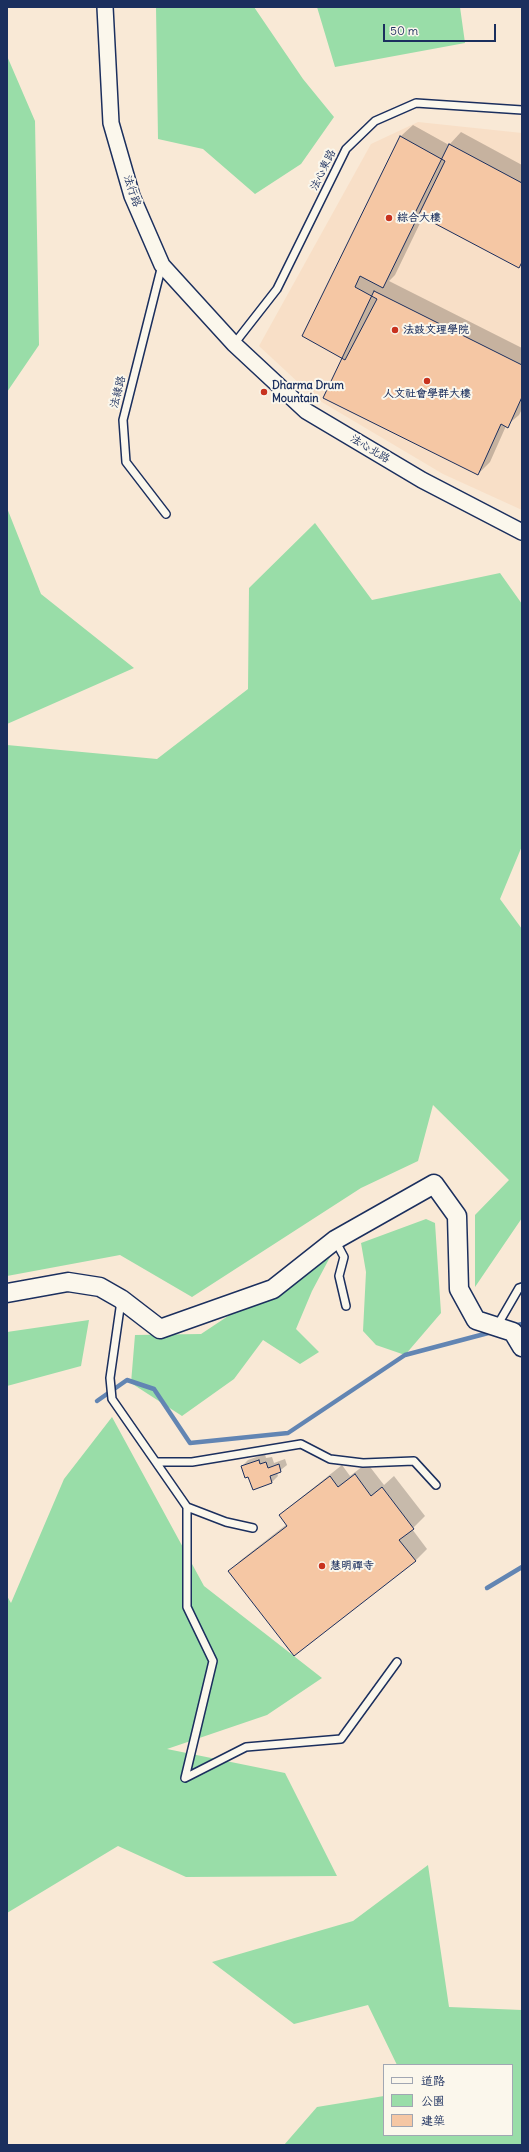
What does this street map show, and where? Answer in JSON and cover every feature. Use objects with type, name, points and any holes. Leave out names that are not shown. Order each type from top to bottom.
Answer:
[{"type":"street","name":"法行路","points":[[105,7],[111,123],[132,196],[162,265],[234,344]]},
{"type":"street","name":"法心北路","points":[[234,344],[306,411],[422,480],[522,532]]},
{"type":"street","points":[[7,1293],[68,1282],[100,1287],[121,1299],[160,1329],[273,1289],[334,1240],[434,1184],[457,1216],[459,1289],[476,1320],[513,1332],[522,1347]]},
{"type":"lane","name":"法心東路","points":[[234,344],[277,289],[346,149],[375,121],[416,103],[522,110]]},
{"type":"lane","name":"法緣路","points":[[162,265],[123,420],[126,462],[166,514]]},
{"type":"lane","points":[[334,1240],[344,1257],[339,1276],[346,1306]]},
{"type":"lane","points":[[497,1327],[519,1288],[522,1287]]},
{"type":"lane","points":[[121,1299],[110,1378],[112,1399],[158,1462],[187,1507],[187,1607],[213,1661],[185,1778],[246,1747],[341,1739],[397,1662]]},
{"type":"lane","points":[[158,1462],[192,1462],[301,1444],[330,1459],[363,1463],[414,1461],[436,1486]]},
{"type":"lane","points":[[187,1507],[226,1522],[253,1528]]},
{"type":"shaded area","name":"法鼓文理學院","points":[[418,122],[522,133],[522,510],[443,474],[315,398],[259,346],[371,144]]},
{"type":"green space","points":[[156,7],[254,7],[303,79],[334,117],[301,164],[255,194],[203,149],[158,139]]},
{"type":"green space","points":[[317,7],[460,7],[465,43],[335,67]]},
{"type":"green space","points":[[7,56],[35,121],[39,345],[7,392]]},
{"type":"green space","points":[[7,508],[41,594],[134,668],[7,724]]},
{"type":"green space","points":[[315,523],[372,600],[500,573],[522,604],[522,846],[500,899],[522,929],[522,1218],[475,1287],[475,1215],[509,1180],[433,1105],[418,1161],[361,1188],[192,1297],[120,1255],[7,1276],[7,745],[157,759],[248,689],[249,588]]},
{"type":"green space","points":[[426,1219],[435,1223],[441,1313],[405,1355],[376,1345],[363,1331],[366,1272],[361,1243]]},
{"type":"green space","points":[[337,1244],[312,1291],[296,1329],[319,1352],[300,1364],[263,1340],[234,1379],[182,1416],[131,1383],[135,1335],[201,1334]]},
{"type":"green space","points":[[89,1320],[81,1366],[7,1386],[7,1332]]},
{"type":"green space","points":[[112,1417],[204,1586],[322,1678],[267,1715],[167,1749],[285,1773],[337,1876],[186,1877],[118,1846],[7,1913],[7,1596],[11,1603],[64,1479]]},
{"type":"green space","points":[[428,1865],[449,2007],[522,2010],[522,2145],[284,2145],[317,2107],[383,2096],[383,2136],[513,2136],[513,2064],[397,2064],[368,2005],[294,2024],[212,1962],[353,1921]]},
{"type":"building","name":"綜合大樓","points":[[400,136],[445,161],[383,288],[360,276],[355,287],[377,299],[345,360],[302,336]]},
{"type":"building","points":[[449,144],[522,183],[522,262],[519,268],[415,213]]},
{"type":"building","name":"人文社會學群大樓","points":[[374,291],[522,365],[522,397],[508,428],[501,424],[478,475],[323,398]]},
{"type":"building","points":[[259,1460],[260,1464],[266,1462],[268,1468],[279,1464],[281,1472],[270,1476],[272,1483],[253,1490],[248,1477],[245,1478],[241,1466]]},
{"type":"building","name":"慧明禪寺","points":[[355,1474],[371,1496],[382,1487],[414,1529],[399,1540],[416,1561],[294,1656],[228,1571],[287,1526],[279,1515],[330,1476],[338,1487]]},
{"type":"waterway","points":[[512,1326],[522,1324]]},
{"type":"waterway","points":[[97,1401],[127,1380],[154,1389],[190,1443],[288,1433],[405,1355],[492,1332]]},
{"type":"waterway","points":[[487,1588],[522,1567]]},
{"type":"place","name":"綜合大樓","points":[[389,218]]},
{"type":"place","name":"法鼓文理學院","points":[[395,330]]},
{"type":"place","name":"人文社會學群大樓","points":[[427,381]]},
{"type":"place","name":"Dharma Drum Mountain","points":[[264,392]]},
{"type":"place","name":"慧明禪寺","points":[[322,1566]]}]
